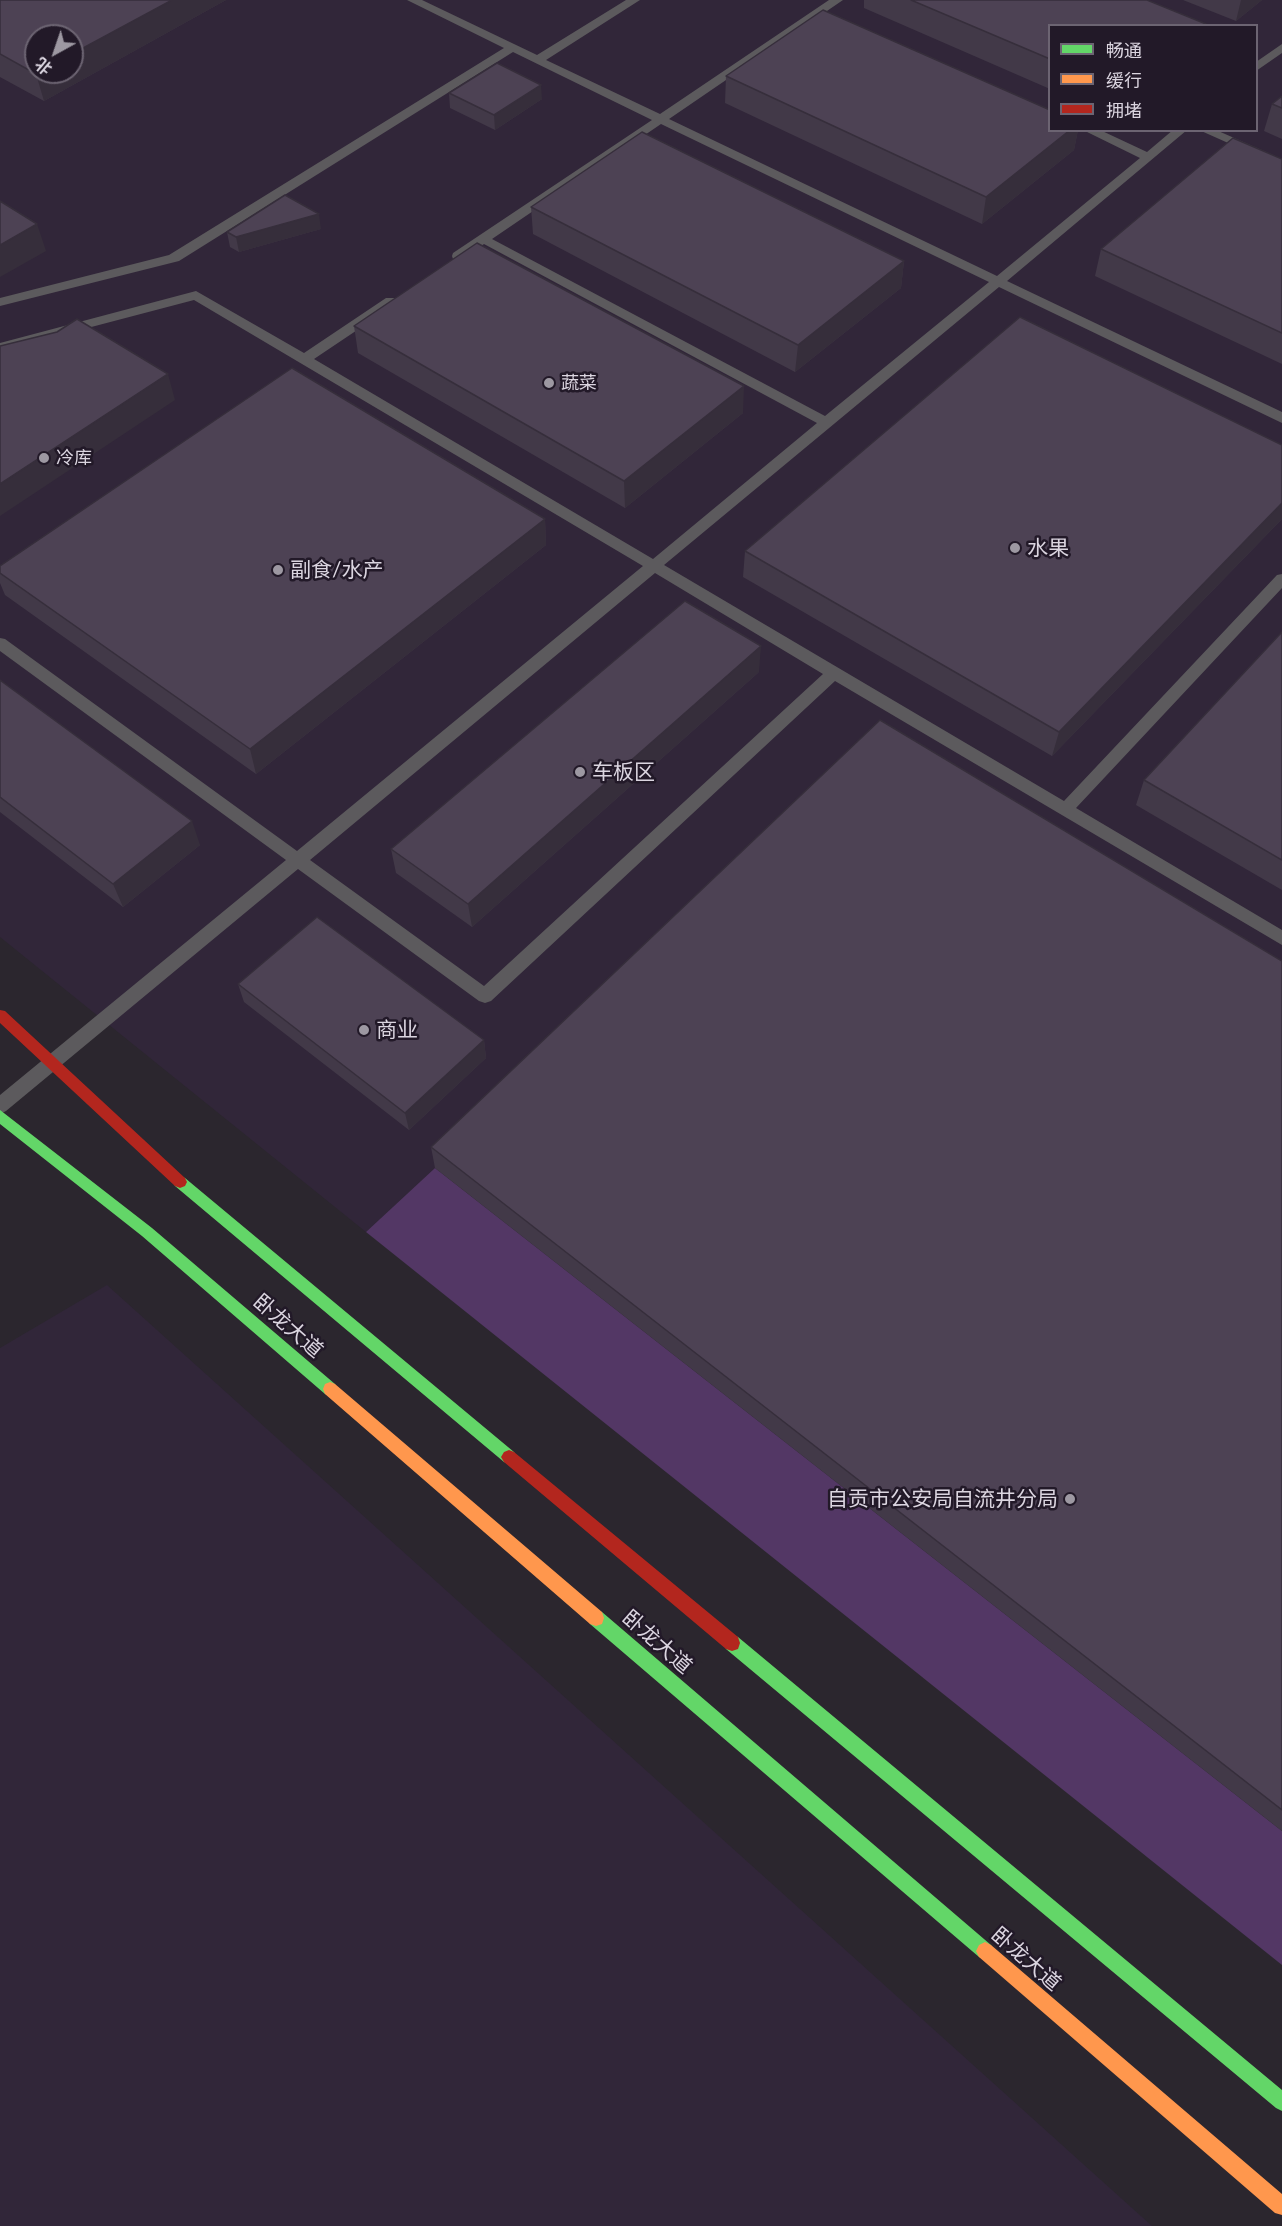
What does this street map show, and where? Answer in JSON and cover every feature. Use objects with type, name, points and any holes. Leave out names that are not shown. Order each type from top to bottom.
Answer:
[{"type":"main road","name":"卧龙大道","points":[[0,1015],[191,1192],[1282,2102]]},
{"type":"main road","name":"卧龙大道","points":[[0,1116],[147,1232],[1282,2206]]},
{"type":"lane","points":[[413,0],[1282,418]]},
{"type":"lane","points":[[538,60],[634,0]]},
{"type":"lane","points":[[443,266],[825,15],[837,0]]},
{"type":"lane","points":[[1262,56],[1282,47]]},
{"type":"lane","points":[[0,302],[174,258],[512,48]]},
{"type":"lane","points":[[1093,132],[1149,157]]},
{"type":"lane","points":[[0,1106],[1179,132]]},
{"type":"lane","points":[[1210,132],[1282,163]]},
{"type":"lane","points":[[483,239],[826,423]]},
{"type":"lane","points":[[304,359],[404,293]]},
{"type":"lane","points":[[0,347],[196,295],[1282,938]]},
{"type":"lane","points":[[1065,810],[1282,579]]},
{"type":"lane","points":[[0,643],[485,996],[834,673]]},
{"type":"shaded area","points":[[0,0],[1282,0],[1282,991],[435,1168],[366,1232],[0,937]]},
{"type":"shaded area","points":[[435,1168],[1282,1831],[1282,1965],[366,1232]]},
{"type":"shaded area","points":[[107,1285],[1152,2226],[0,2226],[0,1348]]},
{"type":"building","points":[[0,0],[172,0],[84,48],[84,24],[24,24],[24,67],[0,54]]},
{"type":"building","points":[[911,0],[1147,0],[1206,24],[1048,24],[1048,58]]},
{"type":"building","points":[[823,10],[1048,109],[1048,132],[1067,132],[986,197],[726,76]]},
{"type":"building","points":[[497,63],[541,85],[494,115],[449,93]]},
{"type":"building","points":[[1282,96],[1282,108],[1272,104]]},
{"type":"building","points":[[642,132],[904,261],[798,345],[531,207]]},
{"type":"building","points":[[1233,138],[1282,159],[1282,333],[1101,249]]},
{"type":"building","points":[[285,195],[319,214],[236,237],[227,232]]},
{"type":"building","points":[[0,201],[37,224],[0,245]]},
{"type":"building","name":"蔬菜","points":[[477,243],[744,386],[624,481],[354,326]]},
{"type":"building","name":"水果","points":[[1020,317],[1282,445],[1282,503],[1059,732],[745,551]]},
{"type":"building","name":"冷库","points":[[77,319],[168,374],[0,484],[0,346],[57,332]]},
{"type":"building","name":"副食/水产","points":[[292,368],[545,519],[250,749],[0,573],[0,566]]},
{"type":"building","name":"车板区","points":[[685,601],[761,646],[468,904],[391,849]]},
{"type":"building","points":[[1282,632],[1282,860],[1144,780]]},
{"type":"building","points":[[0,680],[192,821],[113,884],[0,797]]},
{"type":"building","name":"自贡市公安局自流井分局","points":[[880,720],[1282,961],[1282,1810],[431,1147]]},
{"type":"building","name":"商业","points":[[317,917],[484,1040],[405,1113],[238,984]]},
{"type":"traffic: fast","points":[[0,1116],[147,1232],[330,1389]]},
{"type":"traffic: fast","points":[[180,1182],[509,1457]]},
{"type":"traffic: fast","points":[[596,1618],[985,1951]]},
{"type":"traffic: fast","points":[[732,1643],[1282,2102]]},
{"type":"traffic: slow","points":[[330,1389],[596,1618]]},
{"type":"traffic: slow","points":[[985,1951],[1282,2206]]},
{"type":"traffic: jam","points":[[0,1015],[180,1182]]},
{"type":"traffic: jam","points":[[509,1457],[732,1643]]},
{"type":"place","name":"蔬菜","points":[[549,383]]},
{"type":"place","name":"冷库","points":[[44,458]]},
{"type":"place","name":"水果","points":[[1015,548]]},
{"type":"place","name":"副食/水产","points":[[278,570]]},
{"type":"place","name":"车板区","points":[[580,772]]},
{"type":"place","name":"商业","points":[[364,1030]]},
{"type":"place","name":"自贡市公安局自流井分局","points":[[1070,1499]]}]
